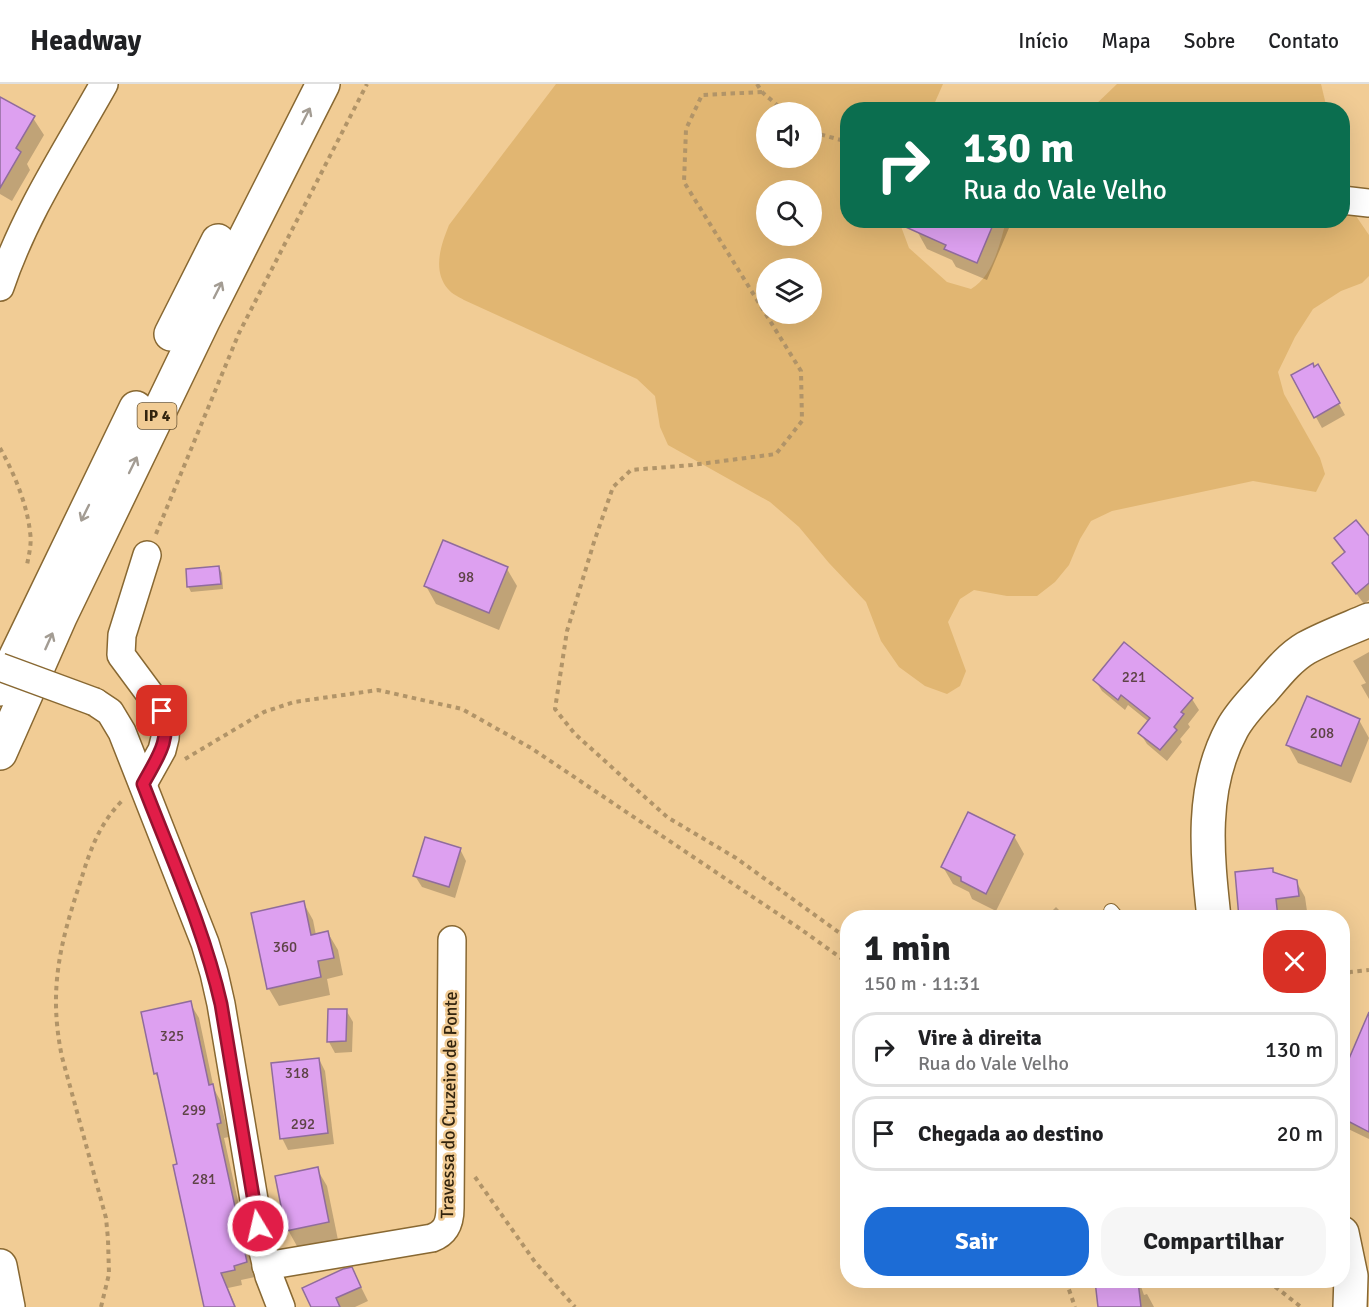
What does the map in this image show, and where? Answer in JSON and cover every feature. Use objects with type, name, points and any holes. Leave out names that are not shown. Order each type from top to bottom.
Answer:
[{"type":"main road","name":"IP 4","points":[[0,689],[186,304],[297,84]]},
{"type":"main road","name":"IP 4","points":[[0,753],[60,617],[187,353],[323,84]]},
{"type":"main road","points":[[1213,910],[1208,868],[1208,818],[1215,775],[1224,746],[1233,728],[1280,670],[1298,654],[1316,643],[1369,620]]},
{"type":"main road","points":[[0,1266],[8,1307]]},
{"type":"main road","points":[[1350,1271],[1350,1307]]},
{"type":"street","points":[[2,269],[104,84]]},
{"type":"street","points":[[1350,201],[1369,203]]},
{"type":"street","points":[[143,784],[162,750],[166,724],[162,711],[124,660],[120,649],[147,555]]},
{"type":"street","points":[[0,667],[95,702],[110,712],[116,720],[205,943],[214,973],[260,1241],[266,1266],[281,1307]]},
{"type":"street","name":"Travessa do Cruzeiro de Ponte","points":[[266,1266],[439,1235],[445,1230],[449,1220],[451,1142],[452,940]]},
{"type":"path","points":[[147,555],[239,333],[367,84]]},
{"type":"path","points":[[757,84],[774,102]]},
{"type":"path","points":[[762,92],[702,95],[686,129],[684,182],[801,371],[802,421],[776,454],[630,470],[613,487],[567,631],[555,709],[575,734],[667,817],[736,858],[840,933]]},
{"type":"path","points":[[822,135],[840,140]]},
{"type":"path","points":[[0,448],[25,507],[31,534],[26,571]]},
{"type":"path","points":[[179,763],[264,712],[294,702],[378,690],[462,709],[531,748],[840,957]]},
{"type":"path","points":[[101,1307],[109,1274],[107,1229],[60,1050],[56,1017],[57,975],[65,927],[94,841],[118,805],[143,784]]},
{"type":"path","points":[[1350,972],[1369,970]]},
{"type":"path","points":[[451,1142],[535,1262],[575,1307]]},
{"type":"path","points":[[1068,1288],[1075,1307]]},
{"type":"path","points":[[1277,1288],[1301,1307]]},
{"type":"shaded area","points":[[556,84],[943,84],[935,102],[840,102],[840,228],[902,228],[909,248],[947,282],[971,289],[979,283],[995,259],[1004,228],[1350,228],[1350,197],[1356,216],[1369,235],[1369,276],[1362,283],[1341,291],[1313,309],[1295,337],[1278,372],[1284,394],[1320,458],[1325,474],[1316,492],[1253,481],[1112,511],[1091,521],[1069,565],[1055,582],[1037,596],[1007,596],[974,590],[960,599],[948,622],[966,671],[960,686],[947,694],[925,686],[899,667],[881,641],[866,602],[799,527],[770,502],[668,445],[660,427],[655,396],[637,379],[456,295],[443,282],[440,274],[441,249],[449,225]]},
{"type":"shaded area","points":[[1117,84],[1321,84],[1325,102],[1098,102]]},
{"type":"building","points":[[0,97],[35,116],[16,148],[21,152],[0,188]]},
{"type":"building","points":[[908,228],[992,228],[977,263],[944,249],[946,245]]},
{"type":"building","points":[[1313,363],[1314,367],[1318,364],[1340,403],[1314,418],[1291,375]]},
{"type":"building","points":[[1356,520],[1369,536],[1369,583],[1356,594],[1332,563],[1345,552],[1334,538]]},
{"type":"building","points":[[443,540],[508,567],[489,613],[424,586]]},
{"type":"building","points":[[219,566],[221,584],[187,587],[186,569]]},
{"type":"building","points":[[1124,642],[1193,698],[1181,712],[1184,714],[1174,727],[1177,730],[1160,750],[1138,733],[1150,718],[1121,695],[1118,700],[1093,680]]},
{"type":"building","points":[[1307,696],[1360,719],[1341,766],[1286,745]]},
{"type":"building","points":[[968,812],[1015,835],[986,894],[941,867]]},
{"type":"building","points":[[425,837],[461,848],[449,887],[413,876]]},
{"type":"building","points":[[1273,868],[1273,872],[1297,880],[1299,896],[1276,899],[1277,910],[1238,910],[1235,872]]},
{"type":"building","points":[[304,901],[311,935],[328,931],[334,958],[318,961],[321,977],[267,989],[251,913]]},
{"type":"building","points":[[191,1001],[209,1085],[213,1084],[221,1123],[217,1124],[247,1262],[234,1266],[235,1270],[221,1273],[235,1307],[204,1307],[173,1165],[177,1164],[141,1012]]},
{"type":"building","points":[[328,1009],[347,1009],[346,1041],[327,1042]]},
{"type":"building","points":[[1369,1012],[1369,1132],[1350,1122],[1350,1056]]},
{"type":"building","points":[[319,1058],[328,1133],[280,1139],[271,1063]]},
{"type":"building","points":[[318,1167],[329,1222],[286,1231],[275,1176]]},
{"type":"building","points":[[352,1267],[361,1287],[336,1298],[340,1307],[311,1307],[302,1288]]},
{"type":"building","points":[[1096,1288],[1139,1288],[1141,1307],[1098,1307]]},
{"type":"route","points":[[162,711],[166,732],[162,750],[143,784],[205,943],[214,973],[258,1226]]}]
